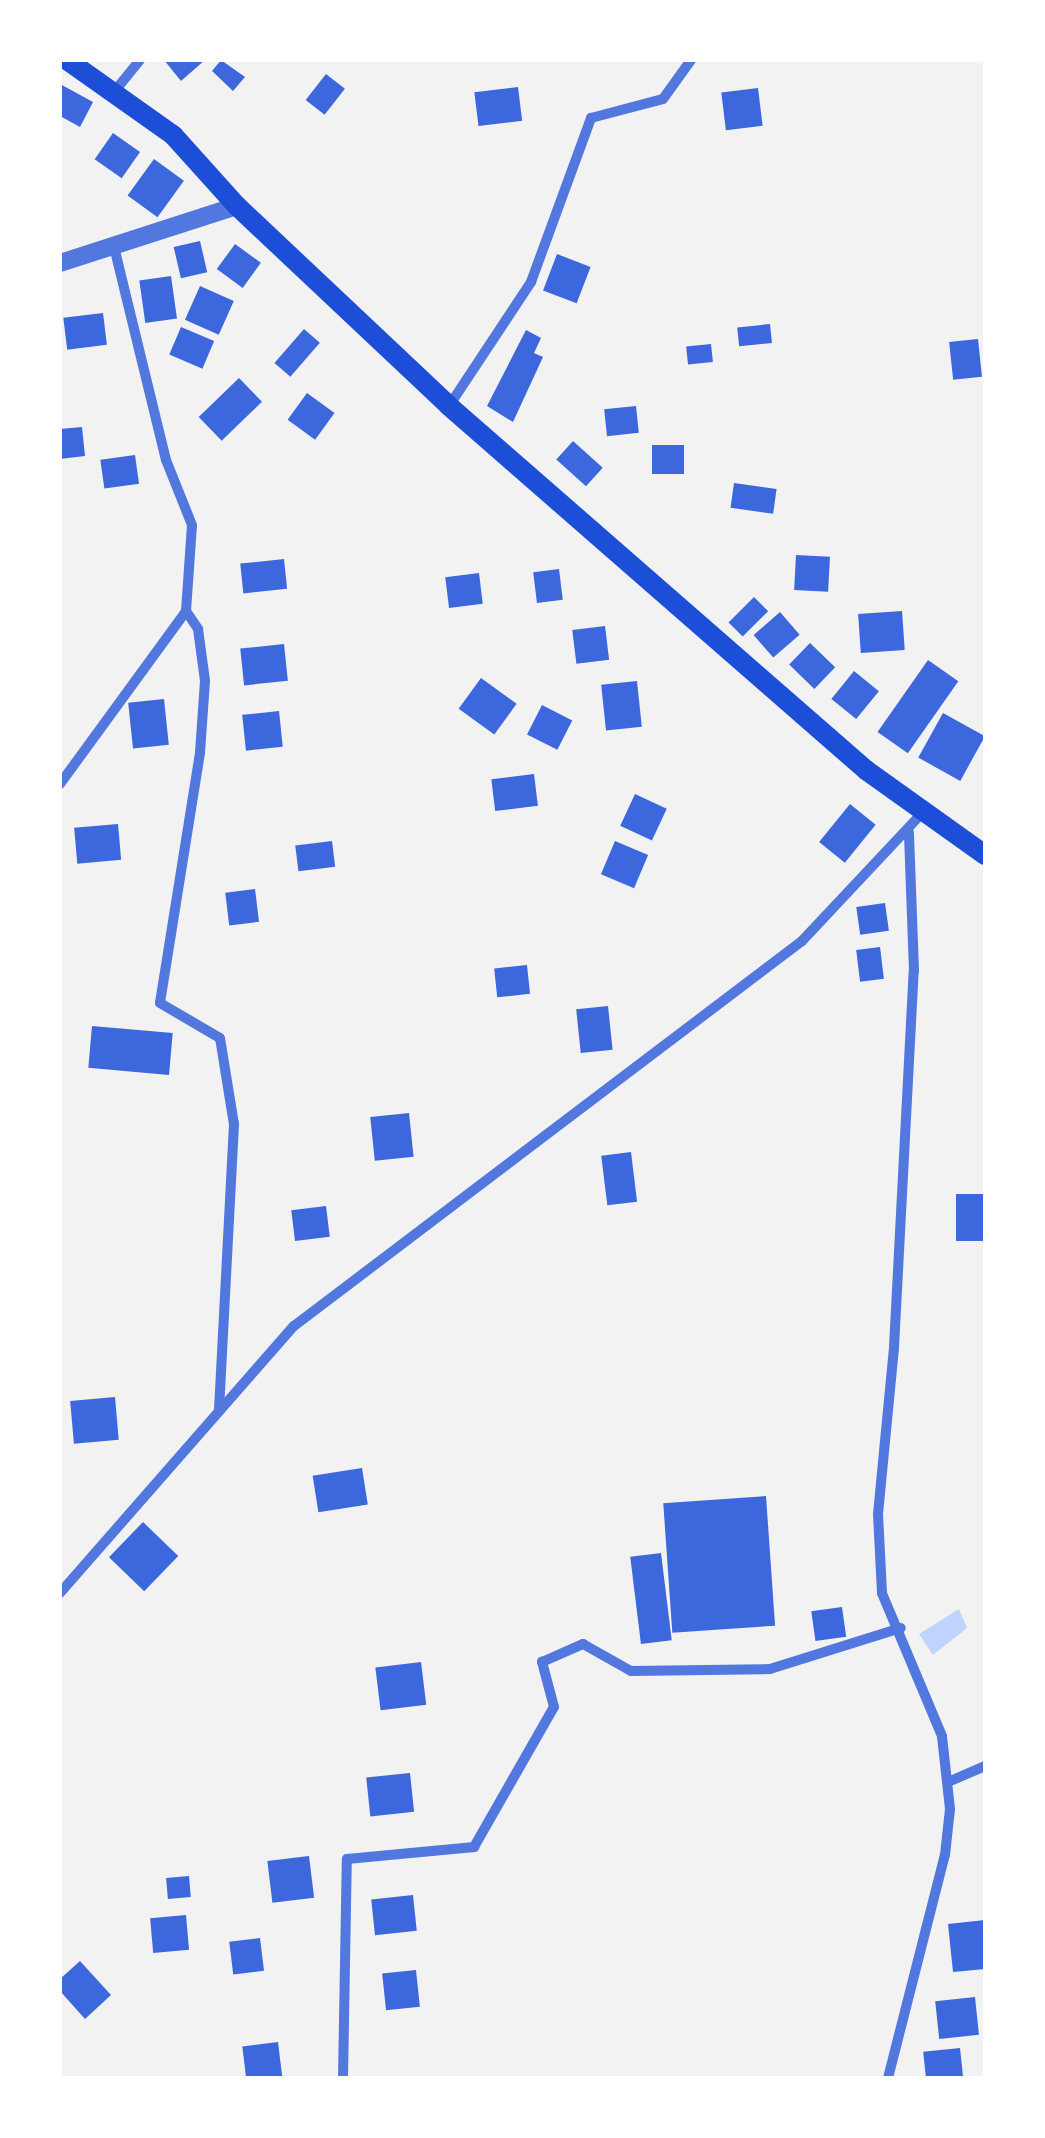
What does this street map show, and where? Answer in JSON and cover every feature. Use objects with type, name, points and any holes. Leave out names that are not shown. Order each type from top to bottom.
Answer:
[{"type":"main road","points":[[67,60],[173,135],[237,206],[449,406],[922,813],[985,855]]},
{"type":"street","points":[[113,93],[140,60]]},
{"type":"street","points":[[449,406],[531,282],[591,118],[662,99],[691,60]]},
{"type":"street","points":[[60,263],[237,206]]},
{"type":"street","points":[[60,784],[186,611],[192,525],[166,460],[114,246]]},
{"type":"street","points":[[186,611],[198,630],[205,681],[198,787],[170,918],[160,1003],[220,1038],[234,1124],[219,1411]]},
{"type":"street","points":[[60,1593],[294,1326],[802,941],[909,832],[922,813]]},
{"type":"street","points":[[888,2078],[945,1855],[948,1782],[942,1736],[901,1628],[882,1593],[878,1514],[894,1347],[914,970],[909,832]]},
{"type":"street","points":[[343,2078],[347,1859],[474,1847],[554,1708],[542,1662],[583,1644],[630,1671],[770,1669],[901,1628]]},
{"type":"street","points":[[948,1782],[985,1766]]},
{"type":"water","points":[[959,1609],[967,1628],[933,1655],[919,1634]]},
{"type":"building","points":[[164,60],[205,60],[181,81]]},
{"type":"building","points":[[221,60],[245,77],[233,91],[212,71]]},
{"type":"building","points":[[326,74],[345,89],[325,115],[306,100]]},
{"type":"building","points":[[60,84],[93,102],[80,127],[60,116]]},
{"type":"building","points":[[518,87],[522,121],[478,126],[474,92]]},
{"type":"building","points":[[758,88],[763,126],[726,130],[721,93]]},
{"type":"building","points":[[113,133],[140,152],[122,178],[95,159]]},
{"type":"building","points":[[154,159],[184,181],[157,217],[128,195]]},
{"type":"building","points":[[200,241],[207,272],[181,278],[174,247]]},
{"type":"building","points":[[235,244],[261,263],[243,288],[217,269]]},
{"type":"building","points":[[557,254],[591,267],[577,303],[543,290]]},
{"type":"building","points":[[171,276],[177,319],[145,323],[139,280]]},
{"type":"building","points":[[200,286],[234,301],[219,335],[185,320]]},
{"type":"building","points":[[103,313],[107,345],[67,350],[63,318]]},
{"type":"building","points":[[770,324],[772,343],[739,346],[737,327]]},
{"type":"building","points":[[181,327],[214,341],[202,369],[169,355]]},
{"type":"building","points":[[304,329],[320,343],[290,377],[274,363]]},
{"type":"building","points":[[526,330],[541,338],[534,353],[543,357],[513,422],[487,406]]},
{"type":"building","points":[[978,339],[982,377],[953,380],[949,342]]},
{"type":"building","points":[[711,344],[713,362],[688,365],[686,347]]},
{"type":"building","points":[[239,378],[262,402],[222,441],[199,417]]},
{"type":"building","points":[[307,393],[335,413],[315,440],[288,420]]},
{"type":"building","points":[[636,406],[639,433],[607,436],[604,409]]},
{"type":"building","points":[[82,427],[85,456],[60,459],[60,429]]},
{"type":"building","points":[[573,441],[603,468],[586,486],[556,460]]},
{"type":"building","points":[[652,445],[684,445],[684,474],[652,474]]},
{"type":"building","points":[[135,455],[139,484],[104,489],[100,460]]},
{"type":"building","points":[[734,483],[777,489],[773,514],[731,508]]},
{"type":"building","points":[[796,555],[830,557],[828,592],[794,590]]},
{"type":"building","points":[[284,559],[287,589],[243,593],[240,564]]},
{"type":"building","points":[[559,569],[563,600],[537,603],[533,572]]},
{"type":"building","points":[[479,573],[483,604],[449,608],[445,577]]},
{"type":"building","points":[[754,597],[768,611],[743,637],[729,622]]},
{"type":"building","points":[[902,611],[905,650],[861,653],[858,614]]},
{"type":"building","points":[[780,612],[800,635],[773,658],[754,635]]},
{"type":"building","points":[[605,626],[609,660],[576,664],[572,630]]},
{"type":"building","points":[[810,643],[835,667],[814,689],[789,665]]},
{"type":"building","points":[[284,644],[288,681],[244,685],[240,649]]},
{"type":"building","points":[[928,660],[958,681],[908,753],[878,732]]},
{"type":"building","points":[[854,671],[879,691],[856,719],[831,699]]},
{"type":"building","points":[[481,678],[517,704],[494,735],[459,709]]},
{"type":"building","points":[[637,681],[642,727],[606,731],[601,685]]},
{"type":"building","points":[[164,699],[169,745],[133,749],[128,703]]},
{"type":"building","points":[[542,705],[572,720],[557,750],[527,734]]},
{"type":"building","points":[[279,711],[283,747],[246,751],[242,715]]},
{"type":"building","points":[[943,713],[985,736],[960,781],[918,758]]},
{"type":"building","points":[[534,774],[538,806],[495,811],[491,779]]},
{"type":"building","points":[[635,794],[667,809],[652,841],[620,826]]},
{"type":"building","points":[[850,804],[876,825],[845,863],[819,842]]},
{"type":"building","points":[[118,824],[121,860],[77,864],[74,828]]},
{"type":"building","points":[[332,841],[335,867],[298,871],[295,846]]},
{"type":"building","points":[[615,841],[648,855],[634,888],[601,874]]},
{"type":"building","points":[[255,889],[259,922],[229,925],[225,893]]},
{"type":"building","points":[[885,903],[889,931],[860,935],[856,907]]},
{"type":"building","points":[[880,947],[884,979],[860,982],[856,950]]},
{"type":"building","points":[[527,965],[530,994],[497,997],[494,968]]},
{"type":"building","points":[[608,1006],[613,1050],[581,1053],[576,1009]]},
{"type":"building","points":[[92,1026],[173,1033],[169,1075],[88,1068]]},
{"type":"building","points":[[409,1113],[414,1157],[375,1161],[370,1117]]},
{"type":"building","points":[[631,1152],[637,1202],[607,1205],[601,1156]]},
{"type":"building","points":[[956,1194],[985,1194],[985,1241],[956,1241]]},
{"type":"building","points":[[326,1206],[330,1237],[295,1241],[291,1210]]},
{"type":"building","points":[[115,1397],[119,1440],[74,1444],[70,1401]]},
{"type":"building","points":[[362,1468],[368,1505],[318,1512],[313,1476]]},
{"type":"building","points":[[766,1496],[775,1626],[672,1633],[663,1503]]},
{"type":"building","points":[[143,1522],[178,1556],[144,1591],[109,1557]]},
{"type":"building","points":[[661,1553],[672,1640],[641,1644],[630,1557]]},
{"type":"building","points":[[842,1607],[846,1637],[815,1641],[811,1611]]},
{"type":"building","points":[[421,1662],[426,1705],[381,1710],[375,1668]]},
{"type":"building","points":[[410,1773],[414,1812],[370,1816],[366,1778]]},
{"type":"building","points":[[309,1856],[314,1898],[272,1903],[267,1861]]},
{"type":"building","points":[[189,1876],[191,1897],[168,1899],[166,1878]]},
{"type":"building","points":[[413,1895],[417,1931],[375,1935],[371,1899]]},
{"type":"building","points":[[186,1915],[189,1950],[153,1953],[150,1918]]},
{"type":"building","points":[[985,1920],[985,1969],[953,1972],[948,1924]]},
{"type":"building","points":[[260,1938],[264,1971],[233,1975],[229,1942]]},
{"type":"building","points":[[80,1961],[111,1995],[85,2019],[60,1991],[60,1979]]},
{"type":"building","points":[[416,1970],[420,2007],[386,2010],[382,1974]]},
{"type":"building","points":[[975,1997],[979,2035],[939,2039],[935,2001]]},
{"type":"building","points":[[278,2042],[282,2077],[246,2078],[242,2046]]},
{"type":"building","points":[[960,2048],[963,2077],[926,2078],[923,2052]]}]
